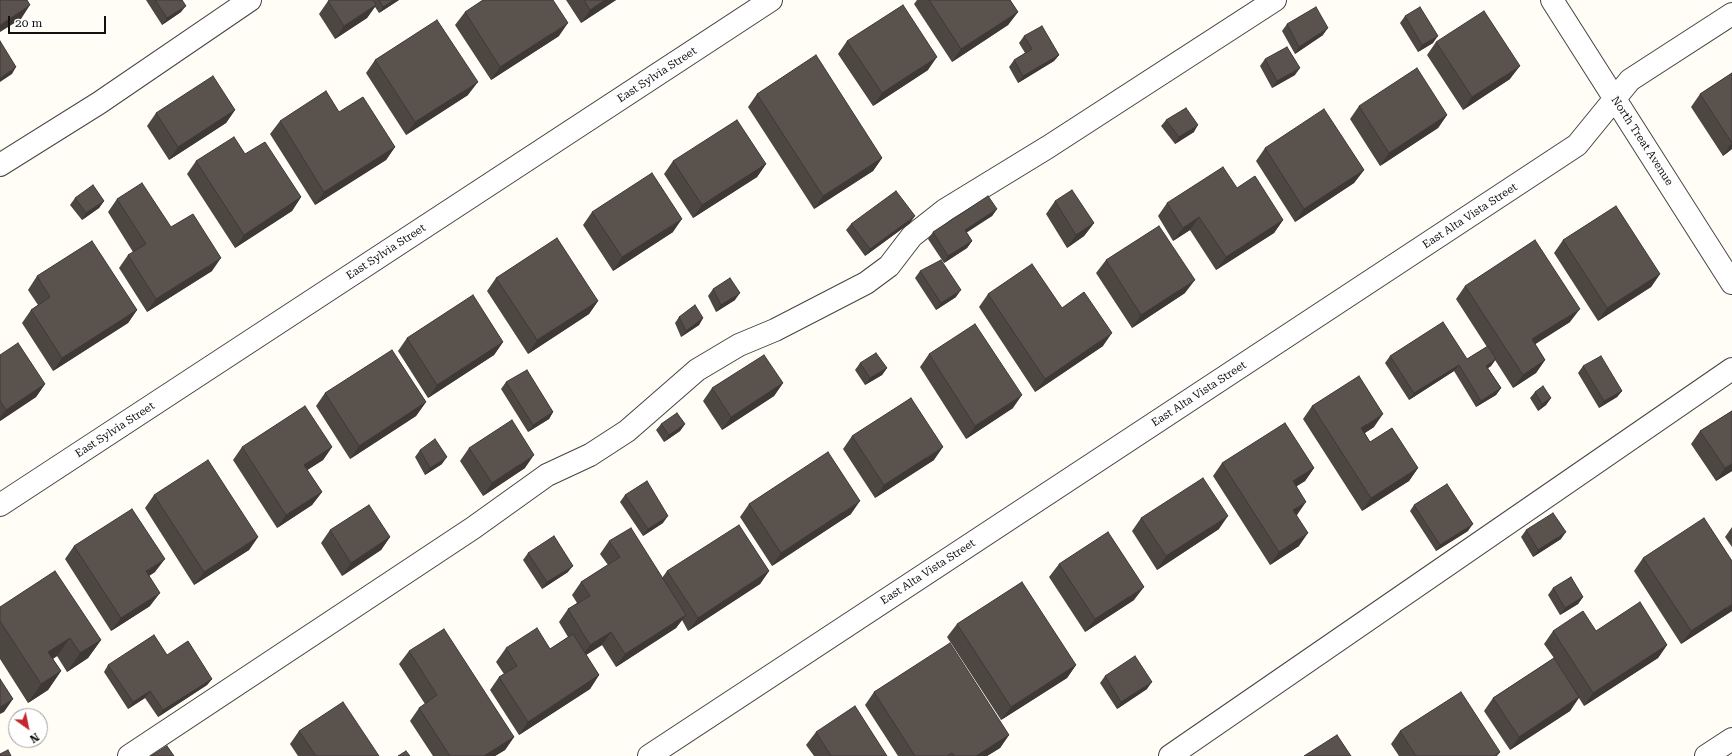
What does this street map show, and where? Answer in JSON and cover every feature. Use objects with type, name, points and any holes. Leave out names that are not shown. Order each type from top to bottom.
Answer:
[{"type":"street","points":[[0,165],[99,103],[250,0]]},
{"type":"street","name":"East Sylvia Street","points":[[0,504],[772,0]]},
{"type":"street","points":[[129,756],[473,528],[548,474],[590,455],[627,431],[697,370],[739,345],[775,330],[866,282],[889,266],[912,236],[945,210],[1048,147],[1275,0]]},
{"type":"street","name":"North Treat Avenue","points":[[1552,0],[1732,283]]},
{"type":"street","name":"East Alta Vista Street","points":[[649,756],[1577,145],[1630,80],[1732,14]]},
{"type":"street","points":[[1170,756],[1732,369]]},
{"type":"street","points":[[1706,756],[1732,739]]},
{"type":"building","points":[[0,0],[27,0],[30,5],[0,25]]},
{"type":"building","points":[[155,0],[182,0],[186,6],[167,18]]},
{"type":"building","points":[[373,0],[376,5],[344,26],[328,1]]},
{"type":"building","points":[[379,0],[394,0],[383,7]]},
{"type":"building","points":[[483,0],[553,0],[568,23],[500,67],[465,12]]},
{"type":"building","points":[[584,0],[605,0],[590,10]]},
{"type":"building","points":[[929,0],[1010,0],[1018,12],[961,49]]},
{"type":"building","points":[[903,5],[937,57],[882,93],[847,41]]},
{"type":"building","points":[[1316,7],[1328,28],[1299,47],[1287,24]]},
{"type":"building","points":[[1420,7],[1438,36],[1422,45],[1405,16]]},
{"type":"building","points":[[1484,11],[1520,66],[1472,97],[1436,42]]},
{"type":"building","points":[[437,20],[478,82],[415,122],[375,60]]},
{"type":"building","points":[[1042,26],[1059,55],[1023,76],[1014,60],[1032,49],[1024,36]]},
{"type":"building","points":[[0,41],[16,67],[0,78]]},
{"type":"building","points":[[1287,47],[1300,68],[1277,81],[1265,59]]},
{"type":"building","points":[[816,55],[882,158],[823,196],[757,94]]},
{"type":"building","points":[[1417,68],[1447,115],[1389,153],[1359,106]]},
{"type":"building","points":[[1732,73],[1732,143],[1700,94]]},
{"type":"building","points":[[213,76],[235,110],[178,147],[156,113]]},
{"type":"building","points":[[326,91],[339,112],[363,97],[395,147],[324,192],[280,121]]},
{"type":"building","points":[[1186,108],[1198,125],[1179,137],[1166,120]]},
{"type":"building","points":[[1324,109],[1364,170],[1304,209],[1265,148]]},
{"type":"building","points":[[737,120],[766,164],[702,205],[673,161]]},
{"type":"building","points":[[234,137],[245,154],[265,142],[301,197],[244,235],[196,161]]},
{"type":"building","points":[[1223,167],[1237,188],[1255,176],[1283,220],[1226,257],[1199,217],[1183,228],[1167,203]]},
{"type":"building","points":[[652,173],[682,219],[622,257],[592,212]]},
{"type":"building","points":[[142,183],[171,227],[193,214],[221,258],[156,299],[128,255],[146,244],[117,199]]},
{"type":"building","points":[[93,185],[104,201],[86,213],[75,198]]},
{"type":"building","points":[[1072,190],[1094,223],[1076,235],[1055,201]]},
{"type":"building","points":[[896,191],[915,216],[870,249],[851,224]]},
{"type":"building","points":[[988,196],[997,209],[965,230],[972,241],[948,256],[933,232]]},
{"type":"building","points":[[1616,206],[1660,274],[1607,308],[1563,240]]},
{"type":"building","points":[[1159,226],[1195,280],[1141,315],[1106,260]]},
{"type":"building","points":[[557,238],[598,301],[537,340],[496,278]]},
{"type":"building","points":[[1535,240],[1580,309],[1532,339],[1545,360],[1523,375],[1465,286]]},
{"type":"building","points":[[92,241],[137,310],[62,358],[31,310],[50,297],[37,276]]},
{"type":"building","points":[[941,260],[961,290],[941,303],[920,271]]},
{"type":"building","points":[[1032,264],[1062,308],[1084,292],[1112,333],[1045,379],[988,294]]},
{"type":"building","points":[[730,278],[740,293],[721,305],[713,289]]},
{"type":"building","points":[[473,295],[503,342],[437,385],[407,338]]},
{"type":"building","points":[[695,305],[703,318],[686,331],[679,317]]},
{"type":"building","points":[[1443,322],[1467,359],[1488,346],[1496,359],[1486,366],[1501,388],[1481,401],[1459,365],[1414,393],[1390,356]]},
{"type":"building","points":[[975,324],[1022,395],[975,426],[929,354]]},
{"type":"building","points":[[18,343],[45,384],[6,410],[0,401],[0,355]]},
{"type":"building","points":[[392,350],[426,402],[359,446],[325,393]]},
{"type":"building","points":[[876,353],[887,368],[870,378],[860,363]]},
{"type":"building","points":[[764,355],[783,383],[731,417],[712,388]]},
{"type":"building","points":[[1601,356],[1622,391],[1604,401],[1583,366]]},
{"type":"building","points":[[527,370],[553,412],[533,425],[506,382]]},
{"type":"building","points":[[1359,376],[1383,414],[1361,428],[1370,442],[1392,428],[1418,468],[1371,498],[1312,406]]},
{"type":"building","points":[[1543,386],[1551,398],[1542,404],[1535,392]]},
{"type":"building","points":[[911,398],[943,447],[884,485],[852,436]]},
{"type":"building","points":[[305,406],[332,447],[304,465],[322,492],[286,515],[242,447]]},
{"type":"building","points":[[1732,411],[1732,464],[1725,468],[1700,431]]},
{"type":"building","points":[[677,413],[685,424],[669,435],[661,424]]},
{"type":"building","points":[[512,420],[534,455],[492,483],[469,448]]},
{"type":"building","points":[[1285,423],[1314,468],[1293,481],[1306,502],[1293,510],[1308,533],[1279,552],[1222,463]]},
{"type":"building","points":[[435,439],[447,457],[430,468],[420,450]]},
{"type":"building","points":[[828,452],[860,501],[781,553],[749,504]]},
{"type":"building","points":[[208,460],[258,537],[204,572],[154,495]]},
{"type":"building","points":[[1203,478],[1228,516],[1166,556],[1141,518]]},
{"type":"building","points":[[647,481],[668,516],[648,529],[625,495]]},
{"type":"building","points":[[1447,484],[1473,524],[1440,545],[1414,505]]},
{"type":"building","points":[[369,505],[390,537],[351,563],[330,530]]},
{"type":"building","points":[[132,509],[165,559],[146,571],[160,593],[121,618],[74,546]]},
{"type":"building","points":[[1553,513],[1566,532],[1538,550],[1526,530]]},
{"type":"building","points":[[1704,518],[1732,561],[1732,604],[1691,631],[1643,558]]},
{"type":"building","points":[[739,525],[769,571],[698,618],[667,571]]},
{"type":"building","points":[[631,528],[686,615],[625,654],[611,632],[590,645],[568,609],[590,596],[581,582],[620,557],[609,541]]},
{"type":"building","points":[[1108,532],[1144,587],[1095,619],[1059,564]]},
{"type":"building","points":[[554,536],[573,566],[547,582],[528,553]]},
{"type":"building","points":[[55,571],[101,640],[80,653],[70,638],[48,652],[61,671],[41,684],[0,621],[0,607]]},
{"type":"building","points":[[1571,577],[1583,597],[1565,608],[1553,588]]},
{"type":"building","points":[[1022,582],[1076,665],[1011,707],[957,624]]},
{"type":"building","points":[[1640,602],[1667,645],[1593,693],[1553,631],[1583,611],[1596,631]]},
{"type":"building","points":[[537,628],[550,649],[573,634],[599,675],[528,722],[499,677],[517,666],[506,648]]},
{"type":"building","points":[[444,629],[514,737],[484,756],[450,756],[419,708],[437,695],[409,651]]},
{"type":"building","points":[[154,635],[167,655],[188,641],[212,679],[163,710],[150,691],[133,702],[108,665]]},
{"type":"building","points":[[950,643],[1009,735],[976,756],[954,756],[952,753],[947,756],[915,756],[874,692]]},
{"type":"building","points":[[1135,656],[1152,682],[1121,702],[1105,676]]},
{"type":"building","points":[[1554,658],[1579,697],[1519,737],[1493,698]]},
{"type":"building","points":[[0,679],[13,699],[0,707]]},
{"type":"building","points":[[1461,692],[1500,752],[1494,756],[1416,756],[1400,731]]},
{"type":"building","points":[[343,702],[379,756],[316,756],[299,731]]},
{"type":"building","points":[[855,706],[887,756],[831,756],[816,732]]},
{"type":"building","points":[[1337,735],[1351,756],[1304,756]]},
{"type":"building","points":[[167,746],[174,756],[151,756]]},
{"type":"building","points":[[8,750],[11,756],[0,756],[0,754]]},
{"type":"building","points":[[406,751],[410,756],[398,756]]}]
